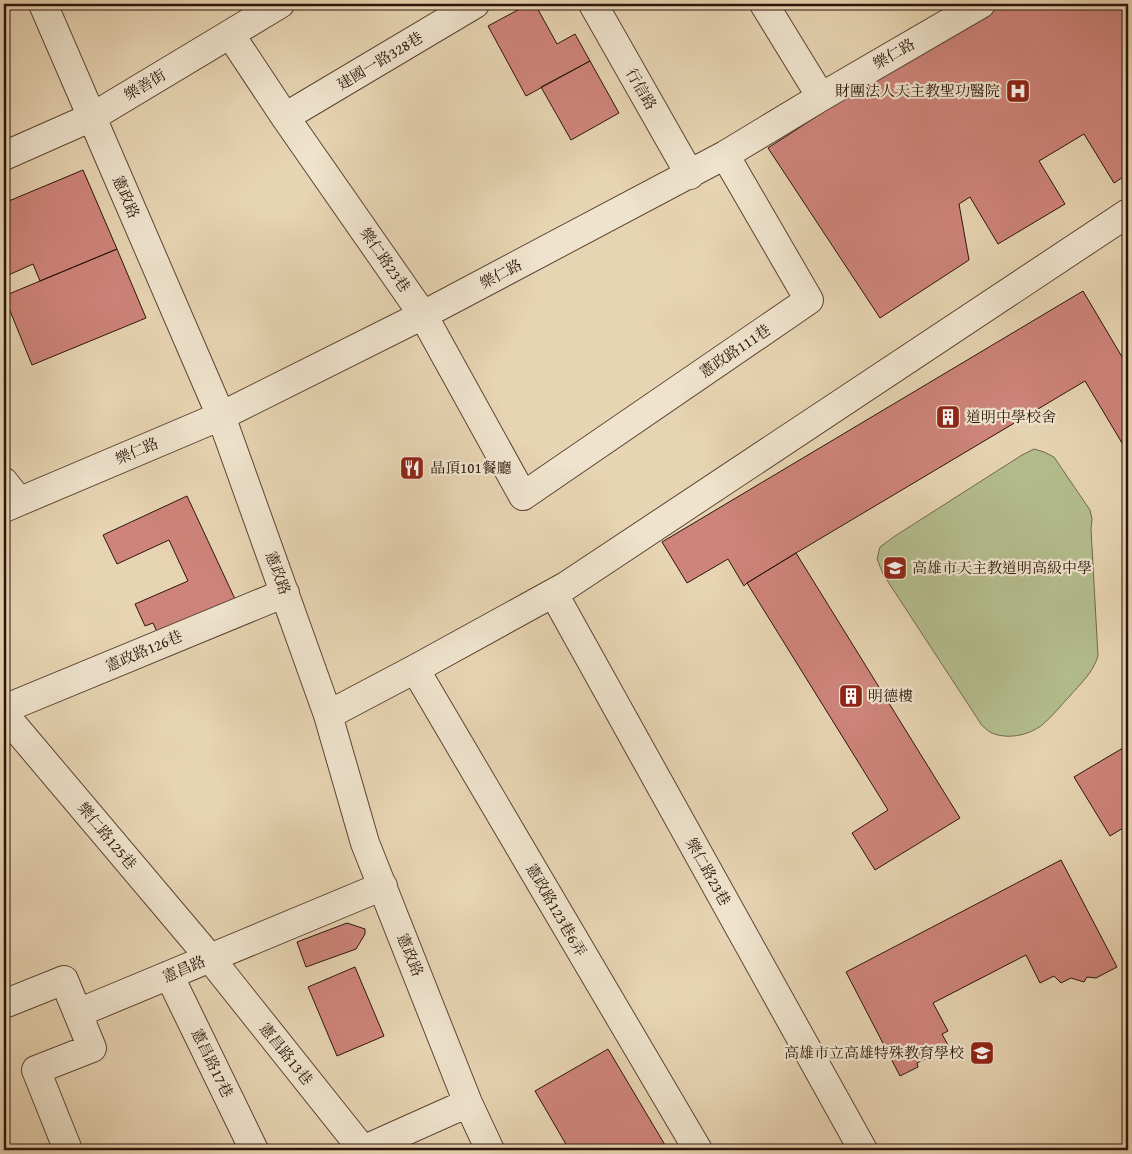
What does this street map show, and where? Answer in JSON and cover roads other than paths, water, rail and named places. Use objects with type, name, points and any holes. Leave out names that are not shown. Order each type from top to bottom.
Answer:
[{"type":"street","name":"憲政路","points":[[43,4],[221,416],[328,715],[365,843],[468,1103],[490,1150]]},
{"type":"street","name":"樂善街","points":[[4,156],[92,117],[280,4]]},
{"type":"street","name":"建國一路328巷","points":[[285,117],[475,4]]},
{"type":"street","name":"行信路","points":[[593,4],[690,174]]},
{"type":"street","points":[[764,4],[821,97]]},
{"type":"street","name":"樂仁路","points":[[9,497],[221,416],[423,315],[725,155],[981,4]]},
{"type":"street","name":"樂仁路23巷","points":[[230,34],[285,117],[423,315],[523,496]]},
{"type":"street","name":"憲政路111巷","points":[[523,496],[809,300],[725,155]]},
{"type":"street","points":[[328,715],[560,590],[1128,213]]},
{"type":"street","name":"樂仁路23巷","points":[[560,590],[862,1150]]},
{"type":"street","name":"憲政路126巷","points":[[4,709],[285,593]]},
{"type":"street","name":"憲政路123巷6弄","points":[[415,669],[698,1150]]},
{"type":"street","name":"樂仁路125巷","points":[[4,714],[210,958]]},
{"type":"street","name":"憲昌路","points":[[78,1013],[383,886]]},
{"type":"street","name":"憲昌路13巷","points":[[210,958],[363,1150]]},
{"type":"street","name":"憲昌路17巷","points":[[170,975],[254,1150]]},
{"type":"street","points":[[4,1004],[64,980],[92,1048],[36,1070],[68,1150]]},
{"type":"street","points":[[363,1150],[468,1103]]},
{"type":"place","name":"財團法人天主教聖功醫院","points":[[1018,91]]},
{"type":"place","name":"道明中學校舍","points":[[948,417]]},
{"type":"place","name":"晶頂101餐廳","points":[[412,468]]},
{"type":"place","name":"高雄市天主教道明高級中學","points":[[895,568]]},
{"type":"place","name":"明德樓","points":[[851,696]]},
{"type":"place","name":"高雄市立高雄特殊教育學校","points":[[982,1053]]}]
